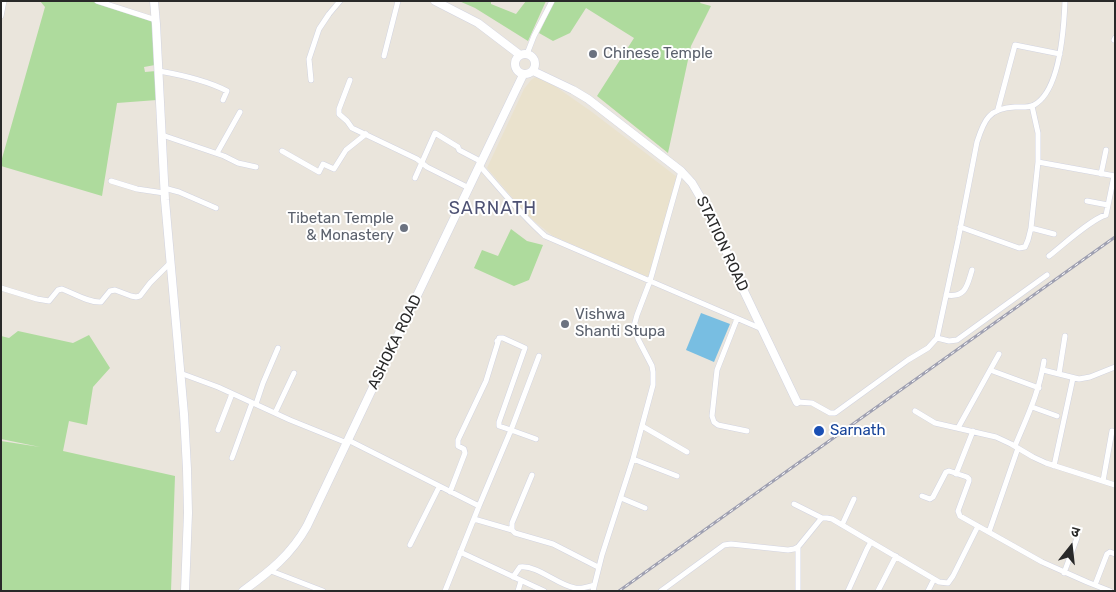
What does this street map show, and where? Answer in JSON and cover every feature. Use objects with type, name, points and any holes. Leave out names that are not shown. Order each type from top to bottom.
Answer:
[{"type":"street","points":[[1,16],[4,1]]},
{"type":"street","points":[[97,1],[156,22]]},
{"type":"street","points":[[154,1],[164,190],[184,414],[188,513],[185,591]]},
{"type":"street","points":[[156,22],[160,1]]},
{"type":"street","points":[[311,80],[309,59],[319,29],[340,1]]},
{"type":"street","points":[[384,56],[398,1]]},
{"type":"street","points":[[434,1],[478,23],[524,55],[530,56],[535,61],[535,68],[533,71],[523,75],[514,66],[516,59],[524,55],[552,1]]},
{"type":"street","points":[[796,402],[812,403],[830,413],[835,413],[908,360],[928,348],[937,338],[977,142],[984,122],[998,109],[1032,106],[1047,91],[1060,54],[1065,1]]},
{"type":"street","points":[[998,109],[1015,45],[1060,54]]},
{"type":"street","points":[[159,71],[179,75],[227,90],[223,100]]},
{"type":"street","name":"STATION ROAD","points":[[533,71],[588,99],[681,171],[692,184],[709,212],[796,402]]},
{"type":"street","name":"ASHOKA ROAD","points":[[242,591],[270,571],[284,558],[303,535],[523,75]]},
{"type":"street","points":[[350,80],[339,109],[339,114],[352,128],[417,159],[427,167],[469,188]]},
{"type":"street","points":[[960,227],[1022,248],[1026,244],[1031,228],[1038,162],[1038,133],[1032,106]]},
{"type":"street","points":[[217,153],[240,112]]},
{"type":"street","points":[[415,178],[434,133],[458,147],[459,150],[481,164],[506,197],[546,236],[763,330]]},
{"type":"street","points":[[282,150],[319,172],[323,164],[334,169],[346,150],[366,134]]},
{"type":"street","points":[[162,135],[217,153],[238,163],[256,167]]},
{"type":"street","points":[[1101,174],[1106,150]]},
{"type":"street","points":[[1038,162],[1114,176],[1106,215],[1100,216],[1048,256]]},
{"type":"street","points":[[514,577],[520,567],[525,566],[566,586],[594,588],[598,567],[621,498],[653,385],[652,366],[638,339],[634,326],[650,281],[681,171]]},
{"type":"street","points":[[110,181],[137,189],[180,192],[216,208]]},
{"type":"street","points":[[1087,201],[1108,205]]},
{"type":"street","points":[[1031,228],[1054,234]]},
{"type":"street","points":[[1,288],[49,301],[58,290],[62,289],[97,303],[101,302],[110,290],[136,297],[140,296],[170,263]]},
{"type":"street","points":[[946,294],[957,296],[963,292],[972,270]]},
{"type":"street","points":[[937,338],[949,341],[957,340],[1047,275]]},
{"type":"street","points":[[737,318],[717,370],[712,416],[714,422],[718,425],[747,431]]},
{"type":"street","points":[[1059,374],[1065,336]]},
{"type":"street","points":[[450,492],[465,453],[464,449],[458,446],[458,440],[486,380],[499,338],[525,348],[499,426],[536,439]]},
{"type":"street","points":[[232,458],[278,348]]},
{"type":"street","points":[[958,428],[999,354]]},
{"type":"street","points":[[445,591],[539,356]]},
{"type":"street","points":[[989,532],[1016,447],[1039,388],[1044,361]]},
{"type":"street","points":[[1043,370],[1079,379],[1090,377],[1115,367]]},
{"type":"street","points":[[990,370],[1039,388]]},
{"type":"street","points":[[180,373],[347,441],[479,506]]},
{"type":"street","points":[[275,413],[294,373]]},
{"type":"street","points":[[1054,466],[1072,378]]},
{"type":"street","points":[[218,430],[232,394]]},
{"type":"street","points":[[1032,407],[1057,416]]},
{"type":"street","points":[[915,411],[935,423],[996,437],[1054,466],[1115,485]]},
{"type":"street","points":[[642,426],[687,452]]},
{"type":"street","points":[[956,474],[973,431]]},
{"type":"street","points":[[1103,481],[1112,431]]},
{"type":"street","points":[[633,458],[677,476]]},
{"type":"street","points":[[922,496],[930,499],[933,497],[946,472],[949,471],[966,476],[970,480],[958,514],[1042,562],[1110,591]]},
{"type":"street","points":[[512,530],[512,523],[532,475]]},
{"type":"street","points":[[410,546],[439,487]]},
{"type":"street","points":[[621,498],[645,508]]},
{"type":"street","points":[[842,525],[854,499]]},
{"type":"street","points":[[794,504],[822,518],[832,519],[944,583],[948,583],[951,580],[978,526]]},
{"type":"street","points":[[661,591],[728,544],[794,549],[798,547],[822,518]]},
{"type":"street","points":[[474,519],[553,544],[598,567]]},
{"type":"street","points":[[1064,572],[1077,538]]},
{"type":"street","points":[[848,591],[872,542]]},
{"type":"street","points":[[798,547],[798,591]]},
{"type":"street","points":[[460,552],[544,591]]},
{"type":"street","points":[[1095,585],[1107,554],[1110,552],[1115,554]]},
{"type":"street","points":[[878,591],[896,556]]},
{"type":"street","points":[[270,571],[323,591]]},
{"type":"street","points":[[928,591],[934,579]]},
{"type":"street","points":[[518,591],[521,581]]},
{"type":"shaded area","points":[[536,77],[542,77],[592,112],[677,177],[647,277],[553,236],[528,216],[487,168],[524,89]]},
{"type":"green space","points":[[40,1],[92,1],[146,19],[152,18],[155,65],[144,67],[145,72],[156,71],[157,100],[117,103],[102,196],[1,166],[45,7]]},
{"type":"green space","points":[[459,1],[491,1],[491,4],[516,14],[526,1],[546,1],[528,41],[475,8]]},
{"type":"green space","points":[[554,1],[701,1],[700,3],[711,6],[691,46],[668,153],[597,96],[634,38],[586,8],[570,33],[553,41],[539,33]]},
{"type":"green space","points":[[511,229],[527,241],[543,245],[529,280],[514,286],[474,268],[482,250],[498,256]]},
{"type":"green space","points":[[18,331],[73,343],[89,335],[110,368],[93,387],[87,425],[69,421],[63,451],[175,476],[171,591],[1,591],[1,441],[40,447],[1,439],[1,336],[9,338]]},
{"type":"water","points":[[701,313],[730,324],[714,362],[686,350]]},
{"type":"railway","points":[[619,591],[1115,237]]},
{"type":"place","name":"Chinese Temple","points":[[593,54]]},
{"type":"place","name":"Tibetan Temple & Monastery","points":[[404,228]]},
{"type":"place","name":"Vishwa Shanti Stupa","points":[[565,324]]},
{"type":"place","name":"Sarnath","points":[[819,431]]},
{"type":"district","name":"SARNATH","points":[[493,209]]}]
